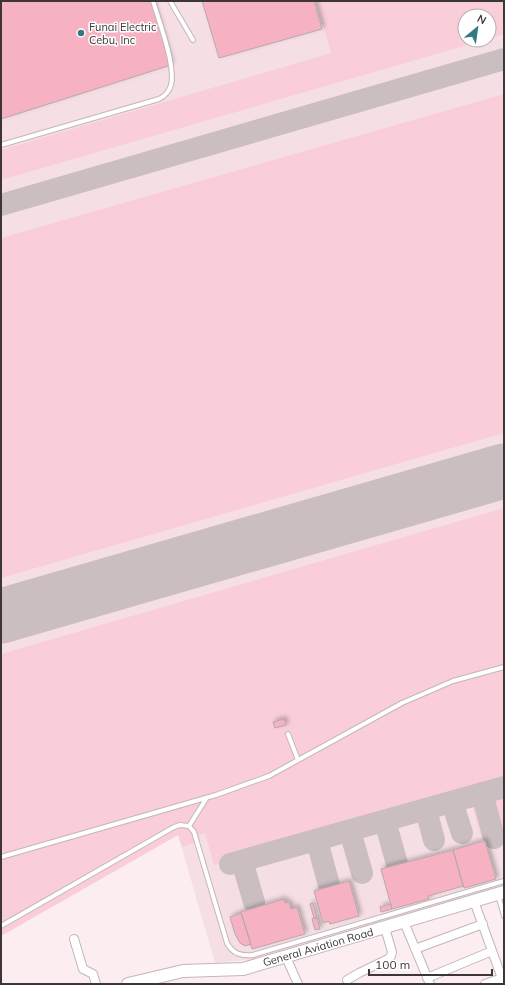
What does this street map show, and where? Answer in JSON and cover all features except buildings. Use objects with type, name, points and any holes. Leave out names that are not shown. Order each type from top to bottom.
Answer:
[{"type":"main road","name":"General Aviation Road","points":[[128,984],[183,971],[243,969],[501,893]]},
{"type":"street","points":[[474,901],[503,981],[485,984]]},
{"type":"street","points":[[404,922],[428,981],[492,951]]},
{"type":"street","points":[[414,949],[483,924]]},
{"type":"street","points":[[347,980],[391,956],[392,952],[385,928]]},
{"type":"street","points":[[74,939],[83,969],[93,974],[96,984]]},
{"type":"street","points":[[286,957],[298,984]]},
{"type":"lane","points":[[1,145],[159,99],[164,96],[171,85],[172,66],[153,1]]},
{"type":"lane","points":[[170,1],[193,40]]},
{"type":"lane","points":[[1,857],[206,798],[269,776],[408,700],[453,682],[504,667]]},
{"type":"lane","points":[[288,734],[298,760]]},
{"type":"lane","points":[[189,826],[206,798]]},
{"type":"lane","points":[[1,926],[174,827],[180,825],[189,826],[196,837],[227,943],[234,952],[241,955],[254,955],[504,881]]},
{"type":"lane","points":[[501,893],[504,916]]},
{"type":"shaded area","points":[[1,1],[316,1],[331,53],[457,17],[457,48],[497,48],[497,8],[487,8],[504,3],[504,887],[256,959],[215,963],[178,835],[1,936]]},
{"type":"shaded area","points":[[316,1],[504,1],[504,34],[497,36],[497,8],[457,8],[457,48],[1,180],[1,150],[331,53]]},
{"type":"shaded area","points":[[504,94],[504,433],[1,578],[1,238]]},
{"type":"shaded area","points":[[504,508],[504,782],[214,865],[205,833],[199,835],[200,841],[182,847],[178,835],[1,936],[1,654]]},
{"type":"shaded area","points":[[504,796],[504,839],[503,837],[497,839],[486,801]]},
{"type":"shaded area","points":[[480,802],[487,827],[482,839],[472,805]]},
{"type":"taxiway","points":[[1,205],[504,59]]},
{"type":"taxiway","points":[[230,864],[504,787]]},
{"type":"taxiway","points":[[482,793],[494,838]]},
{"type":"taxiway","points":[[452,802],[462,833]]},
{"type":"taxiway","points":[[426,810],[434,840]]},
{"type":"taxiway","points":[[385,821],[397,864]]},
{"type":"taxiway","points":[[350,831],[362,873]]},
{"type":"taxiway","points":[[317,841],[329,885]]},
{"type":"taxiway","points":[[242,861],[254,902]]},
{"type":"runway","points":[[1,616],[504,471]]},
{"type":"place","name":"Funai Electric Cebu, Inc","points":[[81,33]]}]
